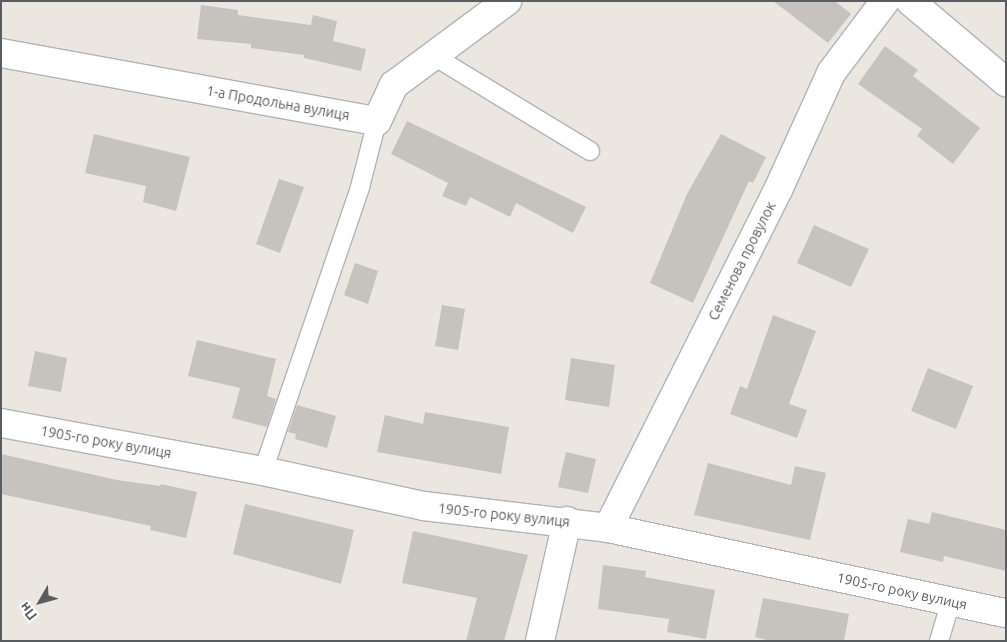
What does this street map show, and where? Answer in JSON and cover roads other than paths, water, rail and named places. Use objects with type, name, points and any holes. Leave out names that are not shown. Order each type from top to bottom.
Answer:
[{"type":"street","points":[[377,121],[394,85],[507,1]]},
{"type":"street","name":"Семенова провулок","points":[[608,528],[778,190],[831,73],[885,1]]},
{"type":"street","points":[[910,1],[1006,82]]},
{"type":"street","name":"1-а Продольна вулиця","points":[[1,53],[377,121]]},
{"type":"street","name":"1905-го року вулиця","points":[[1,423],[263,471],[424,506],[567,521],[608,528],[1006,613]]},
{"type":"street","points":[[540,641],[567,521]]},
{"type":"lane","points":[[432,55],[590,151]]},
{"type":"lane","points":[[263,471],[360,187],[377,121]]},
{"type":"lane","points":[[939,641],[951,601]]}]
